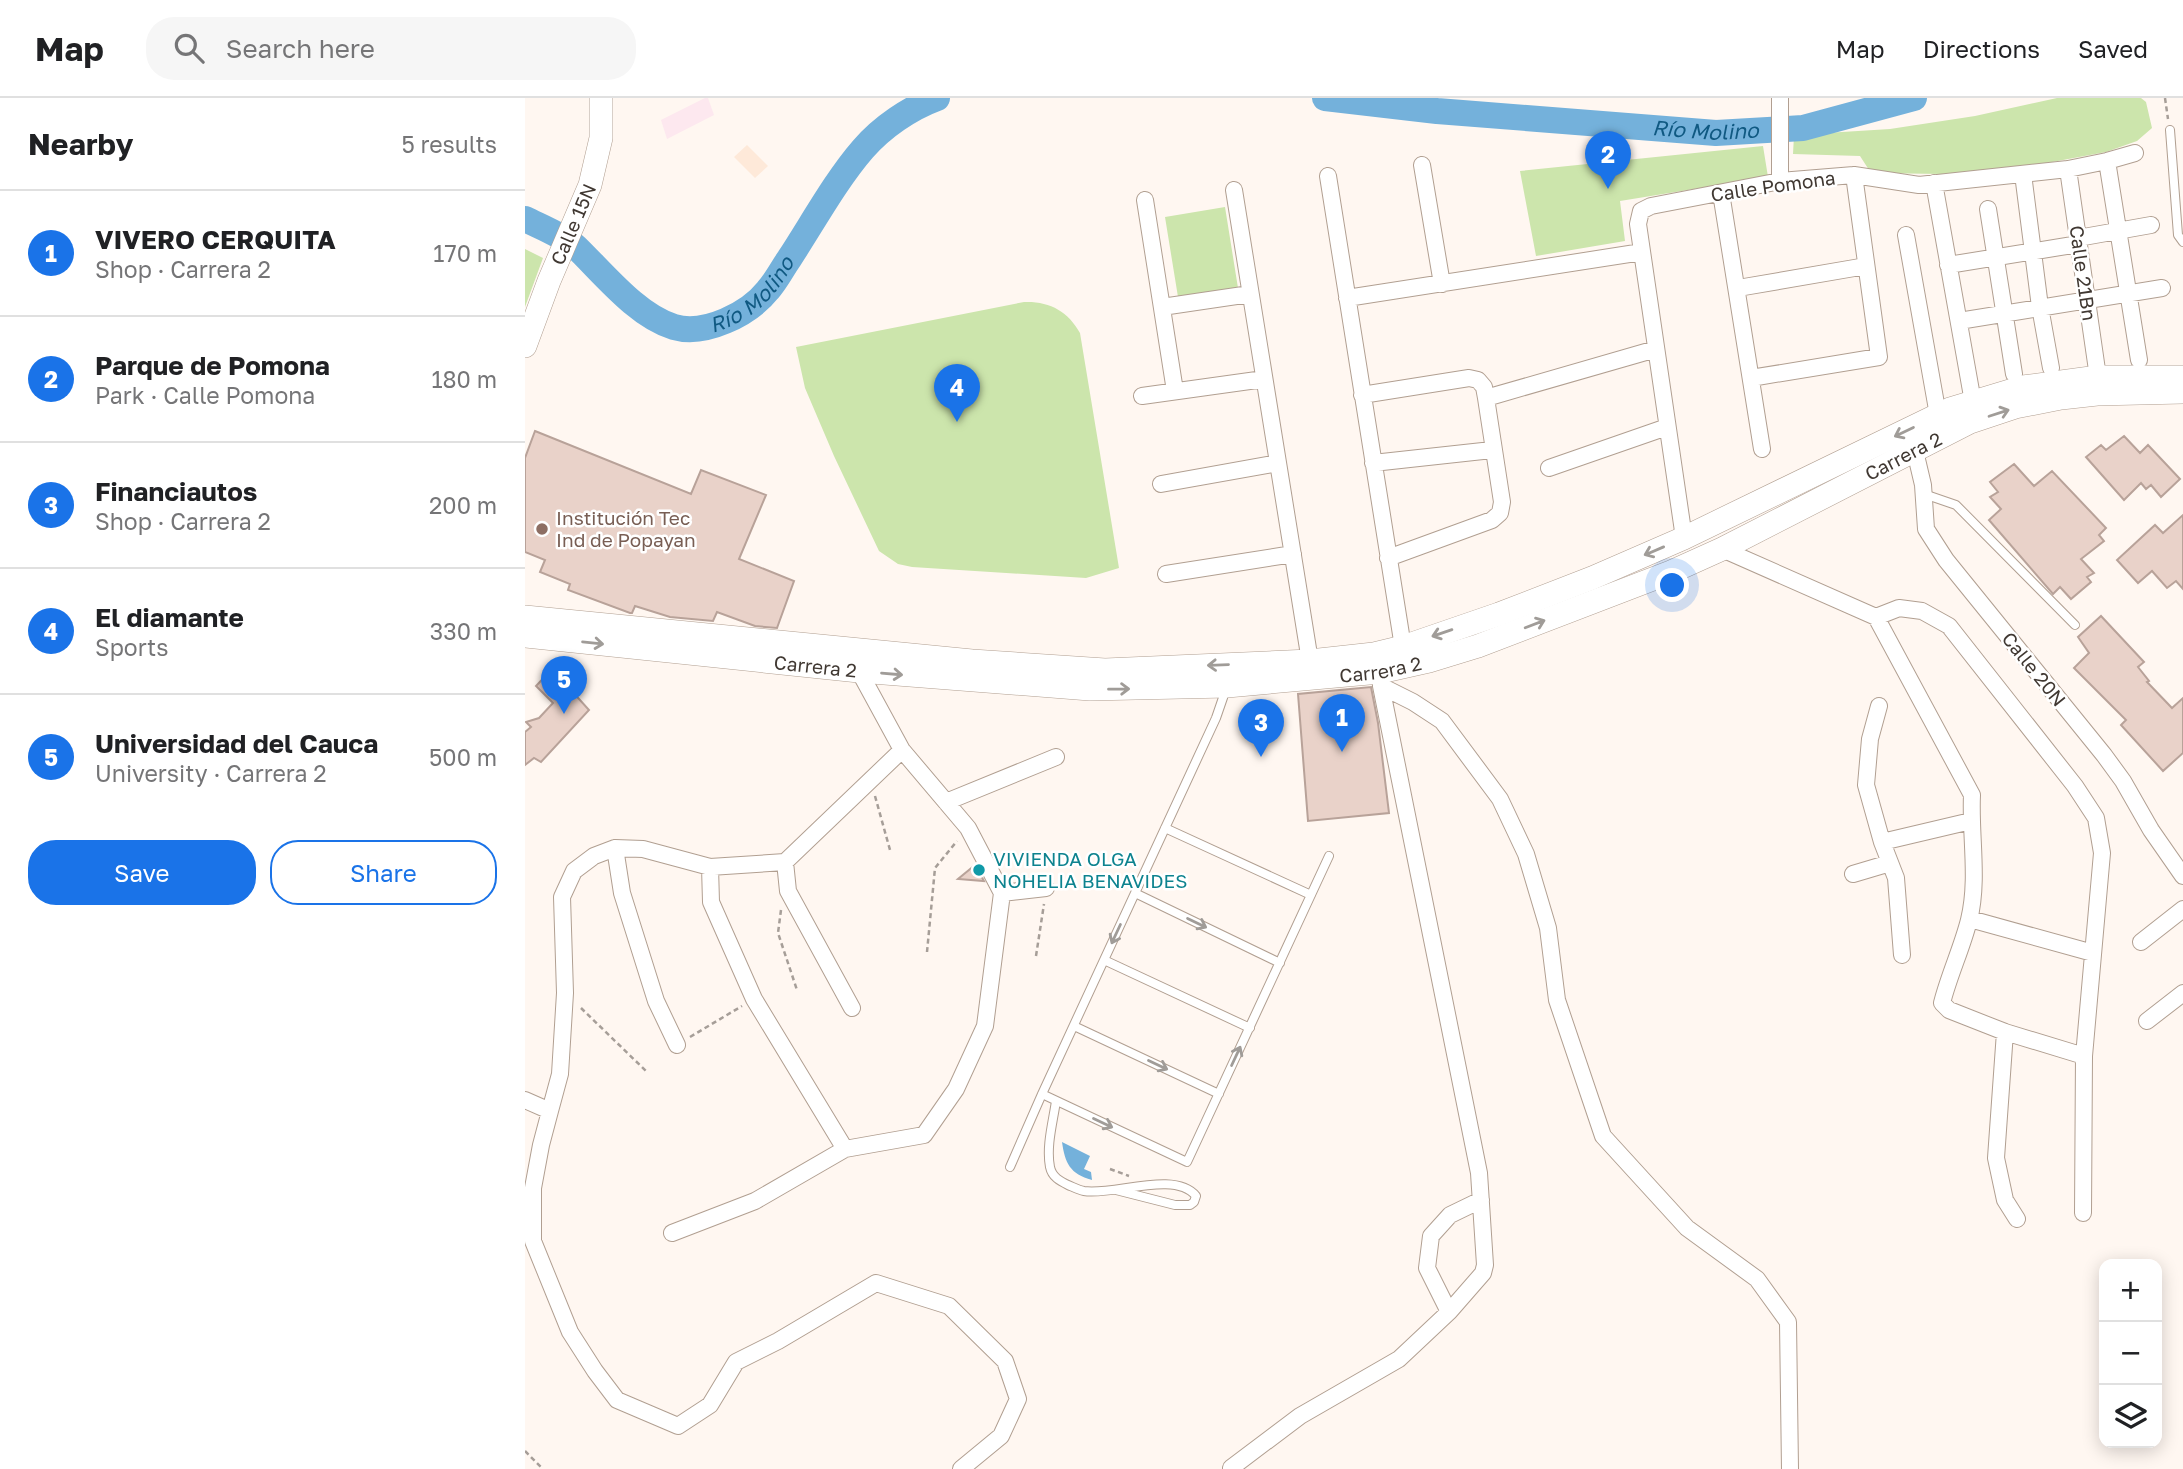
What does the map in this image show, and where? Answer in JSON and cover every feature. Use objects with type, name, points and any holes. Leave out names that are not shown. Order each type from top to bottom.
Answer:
[{"type":"main road","name":"Calle 15N","points":[[525,346],[590,185],[601,138],[601,98]]},
{"type":"main road","name":"Carrera 2","points":[[525,617],[972,662],[1092,669],[1310,661],[1374,654],[1403,647],[1499,614],[1592,578],[1684,538],[1938,415],[1973,402],[2023,387],[2098,377],[2183,377]]},
{"type":"main road","name":"Carrera 2","points":[[525,636],[859,671],[1090,689],[1227,687],[1380,679],[1478,646],[1671,572],[1722,549],[1970,422],[2015,407],[2061,398],[2098,394],[2183,392]]},
{"type":"street","points":[[1780,98],[1780,181]]},
{"type":"street","points":[[1854,175],[1919,185],[2069,169],[2107,162],[2135,153]]},
{"type":"street","points":[[2107,162],[2139,360]]},
{"type":"street","points":[[1422,165],[1442,284]]},
{"type":"street","name":"Calle 21Bn","points":[[2069,169],[2098,377]]},
{"type":"street","points":[[2023,174],[2040,307],[2051,368]]},
{"type":"street","name":"Calle Pomona","points":[[1684,538],[1637,224],[1641,211],[1651,206],[1780,181],[1854,175],[1879,357],[1751,379]]},
{"type":"street","points":[[1328,176],[1403,647]]},
{"type":"street","points":[[1934,183],[1973,402]]},
{"type":"street","points":[[1234,190],[1310,661]]},
{"type":"street","points":[[1721,192],[1762,449]]},
{"type":"street","points":[[1145,200],[1175,391]]},
{"type":"street","points":[[1988,209],[2014,374]]},
{"type":"street","points":[[1948,265],[2033,251],[2118,229],[2151,225]]},
{"type":"street","points":[[1906,235],[1938,415]]},
{"type":"street","points":[[1347,298],[1642,252]]},
{"type":"street","points":[[1738,288],[1866,266]]},
{"type":"street","points":[[1959,321],[2162,288]]},
{"type":"street","points":[[1162,307],[1251,294]]},
{"type":"street","points":[[1486,398],[1656,349]]},
{"type":"street","points":[[1362,395],[1469,378],[1478,380],[1484,387],[1486,398],[1501,502],[1500,513],[1492,520],[1388,558]]},
{"type":"street","points":[[1142,396],[1264,379]]},
{"type":"street","points":[[1549,468],[1667,427]]},
{"type":"street","points":[[1373,463],[1492,450]]},
{"type":"street","name":"Calle 20N","points":[[1915,451],[1926,529],[1947,560],[2104,755],[2183,876]]},
{"type":"street","points":[[1161,484],[1278,463]]},
{"type":"street","points":[[1722,549],[1876,617],[1972,795],[1975,867],[1970,919],[1942,1003],[1949,1010],[2005,1032],[2084,1056]]},
{"type":"street","points":[[1166,574],[1293,554]]},
{"type":"street","points":[[1876,617],[1899,608],[1923,611],[1949,626],[2096,818],[2102,853],[2084,1056],[2083,1213]]},
{"type":"street","points":[[672,1233],[755,1200],[845,1149],[924,1135],[956,1089],[985,1026],[1002,893],[968,828],[902,750],[859,671]]},
{"type":"street","points":[[1231,1468],[1300,1416],[1399,1359],[1449,1312],[1483,1273],[1485,1259],[1477,1160],[1380,679]]},
{"type":"street","points":[[1380,679],[1442,722],[1500,799],[1526,854],[1548,928],[1557,1000],[1603,1136],[1687,1228],[1757,1279],[1788,1322],[1790,1469]]},
{"type":"street","points":[[1879,706],[1870,739],[1866,785],[1882,842],[1896,878],[1902,954]]},
{"type":"street","points":[[902,750],[785,862],[710,867],[643,849],[615,848],[594,856],[574,871],[562,897],[565,993],[560,1074],[541,1145],[533,1188],[533,1241],[570,1332],[617,1400],[678,1426],[711,1405],[736,1362],[778,1341],[876,1283],[949,1306],[1005,1361],[1018,1399],[1001,1437],[961,1469]]},
{"type":"street","points":[[946,802],[1056,757]]},
{"type":"street","points":[[1882,842],[1971,821]]},
{"type":"street","points":[[615,848],[622,893],[656,1001],[677,1045]]},
{"type":"street","points":[[785,862],[788,891],[852,1008]]},
{"type":"street","points":[[1853,874],[1890,863]]},
{"type":"street","points":[[710,867],[711,902],[754,999],[845,1149]]},
{"type":"street","points":[[1002,893],[1046,888]]},
{"type":"street","points":[[2141,942],[2183,909]]},
{"type":"street","points":[[1970,919],[2093,953]]},
{"type":"street","points":[[2147,1021],[2183,993]]},
{"type":"street","points":[[2005,1032],[1996,1158],[2005,1200],[2017,1219]]},
{"type":"street","points":[[525,1100],[550,1111]]},
{"type":"street","points":[[1449,1312],[1427,1268],[1431,1236],[1450,1215],[1481,1200]]},
{"type":"lane","points":[[2170,130],[2178,235],[2183,242]]},
{"type":"lane","points":[[1923,494],[1956,505],[2075,625]]},
{"type":"lane","points":[[1010,1167],[1216,718],[1227,687]]},
{"type":"lane","points":[[1165,828],[1311,895]]},
{"type":"lane","points":[[1042,1094],[1187,1162],[1329,856]]},
{"type":"lane","points":[[1135,893],[1280,963]]},
{"type":"lane","points":[[1104,960],[1249,1028]]},
{"type":"lane","points":[[1074,1026],[1219,1094]]},
{"type":"lane","points":[[1056,1101],[1050,1166],[1055,1177],[1061,1182],[1084,1191],[1166,1185],[1189,1190],[1196,1196],[1195,1202],[1182,1206],[1116,1190]]},
{"type":"path","points":[[2165,98],[2170,130]]},
{"type":"path","points":[[871,779],[890,850]]},
{"type":"path","points":[[927,952],[935,868],[968,828]]},
{"type":"path","points":[[1036,956],[1046,888]]},
{"type":"path","points":[[788,891],[778,933],[797,990]]},
{"type":"path","points":[[565,993],[646,1071]]},
{"type":"path","points":[[677,1045],[754,999]]},
{"type":"path","points":[[525,1451],[543,1469]]},
{"type":"shaded area","points":[[708,98],[714,115],[667,139],[661,120]]},
{"type":"shaded area","points":[[747,145],[768,166],[755,178],[734,157]]},
{"type":"green space","points":[[2057,98],[2141,98],[2146,102],[2152,128],[2137,141],[2106,152],[2020,168],[1942,174],[1871,173],[1860,156],[1793,154],[1794,135],[1890,129],[1975,116]]},
{"type":"green space","points":[[1763,146],[1768,177],[1620,201],[1625,241],[1536,256],[1520,171]]},
{"type":"green space","points":[[1225,207],[1238,288],[1178,297],[1165,217]]},
{"type":"green space","points":[[525,249],[543,258],[525,307]]},
{"type":"green space","points":[[1024,302],[1042,303],[1057,309],[1070,319],[1080,333],[1119,568],[1086,578],[898,564],[879,551],[834,456],[805,388],[796,347]]},
{"type":"water","points":[[1062,1142],[1090,1156],[1084,1169],[1091,1172],[1092,1180],[1070,1167]]},
{"type":"building","points":[[535,431],[691,494],[701,470],[766,495],[739,559],[794,581],[777,628],[755,626],[717,612],[713,621],[670,617],[635,606],[630,613],[568,590],[570,584],[540,572],[545,560],[525,552],[525,458]]},
{"type":"building","points":[[2124,436],[2140,453],[2148,445],[2180,479],[2161,497],[2151,485],[2146,489],[2141,483],[2124,500],[2086,457],[2101,445],[2106,450]]},
{"type":"building","points":[[2014,464],[2034,486],[2052,471],[2106,528],[2099,535],[2104,541],[2081,559],[2094,573],[2087,577],[2091,582],[2071,599],[2060,587],[2053,594],[1989,520],[2001,509],[1990,497],[1998,492],[1990,482]]},
{"type":"building","points":[[2183,515],[2183,589],[2176,581],[2167,588],[2152,571],[2138,583],[2117,560],[2155,525],[2163,533]]},
{"type":"building","points":[[2101,616],[2144,662],[2138,667],[2149,681],[2147,682],[2172,708],[2183,698],[2183,753],[2163,771],[2121,725],[2126,720],[2074,668],[2089,653],[2078,637]]},
{"type":"building","points":[[552,669],[589,710],[541,762],[534,758],[525,765],[525,732],[531,727],[526,722],[539,718],[553,703],[536,686]]},
{"type":"building","points":[[1371,687],[1389,813],[1308,821],[1298,694]]},
{"type":"building","points":[[975,865],[984,881],[958,879]]},
{"type":"waterway","name":"Río Molino","points":[[525,219],[576,247],[621,293],[647,314],[674,327],[686,329],[712,326],[738,315],[768,290],[843,174],[871,141],[897,119],[937,98]]},
{"type":"waterway","name":"Río Molino","points":[[1325,98],[1437,111],[1716,133],[1803,128],[1914,98]]},
{"type":"place","name":"Parque de Pomona","points":[[1608,189]]},
{"type":"place","name":"El diamante","points":[[957,422]]},
{"type":"place","name":"Institución Tec Ind de Popayan","points":[[542,529]]},
{"type":"place","name":"Universidad del Cauca","points":[[564,714]]},
{"type":"place","name":"VIVERO CERQUITA","points":[[1342,752]]},
{"type":"place","name":"Financiautos","points":[[1261,757]]},
{"type":"place","name":"VIVIENDA OLGA NOHELIA BENAVIDES","points":[[979,870]]}]
